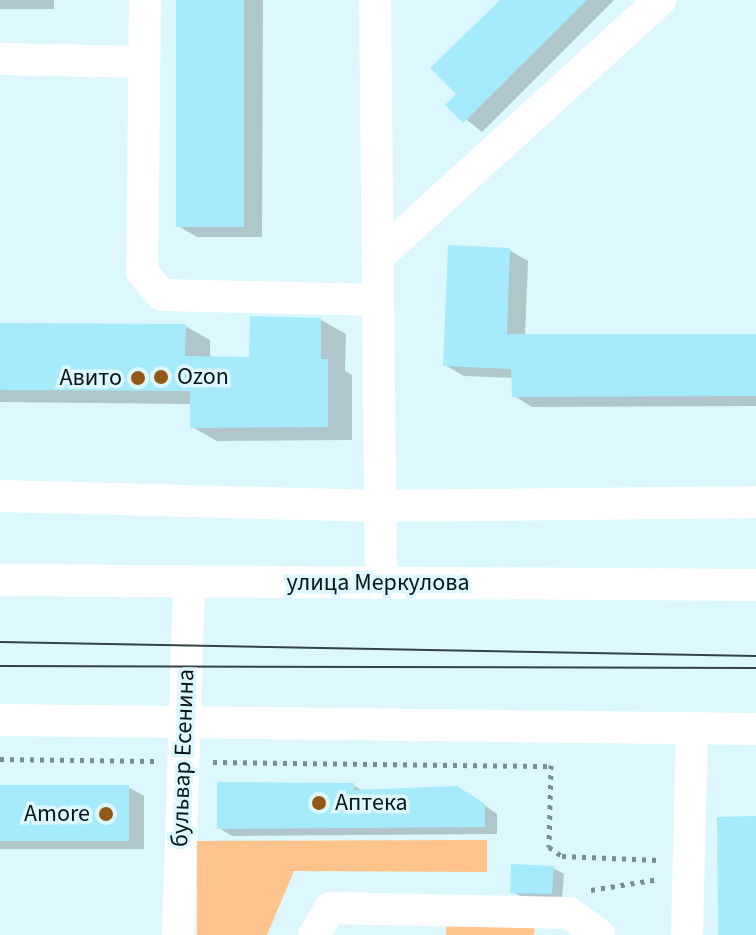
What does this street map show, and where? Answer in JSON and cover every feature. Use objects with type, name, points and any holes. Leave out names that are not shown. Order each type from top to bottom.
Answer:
[{"type":"street","points":[[145,0],[142,272],[162,295],[378,300]]},
{"type":"street","points":[[375,0],[381,583]]},
{"type":"street","points":[[380,255],[660,0]]},
{"type":"street","points":[[0,59],[144,62]]},
{"type":"street","points":[[0,496],[381,506],[756,502]]},
{"type":"street","name":"улица Меркулова","points":[[0,580],[756,585]]},
{"type":"street","name":"бульвар Есенина","points":[[178,935],[189,581]]},
{"type":"street","points":[[0,720],[756,729]]},
{"type":"street","points":[[687,935],[681,860],[692,730]]},
{"type":"street","points":[[314,935],[330,908],[569,913],[599,935]]},
{"type":"path","points":[[552,728],[549,847],[562,856],[681,860]]},
{"type":"path","points":[[0,759],[551,766]]},
{"type":"path","points":[[569,913],[592,889],[652,884],[681,860]]},
{"type":"shaded area","points":[[487,840],[487,872],[294,871],[267,935],[197,935],[197,841]]},
{"type":"shaded area","points":[[446,922],[535,926],[534,935],[446,935]]},
{"type":"building","points":[[176,0],[244,0],[244,227],[176,227]]},
{"type":"building","points":[[500,0],[587,0],[463,123],[445,105],[456,94],[430,68]]},
{"type":"building","points":[[448,245],[510,248],[507,334],[756,334],[756,396],[512,397],[511,369],[443,366]]},
{"type":"building","points":[[250,316],[321,318],[321,359],[328,359],[328,427],[190,428],[190,391],[0,390],[0,323],[186,324],[185,356],[249,357]]},
{"type":"building","points":[[217,782],[354,783],[354,790],[457,786],[485,804],[485,827],[217,829]]},
{"type":"building","points":[[0,785],[129,785],[129,841],[0,841]]},
{"type":"building","points":[[756,816],[756,935],[718,935],[717,817]]},
{"type":"building","points":[[511,864],[554,866],[552,894],[510,893]]},
{"type":"tram line","points":[[0,642],[756,656]]},
{"type":"tram line","points":[[0,666],[756,668]]},
{"type":"place","name":"Ozon","points":[[161,377]]},
{"type":"place","name":"Авито","points":[[138,378]]},
{"type":"place","name":"Аптека","points":[[319,803]]},
{"type":"place","name":"Amore","points":[[106,814]]}]
